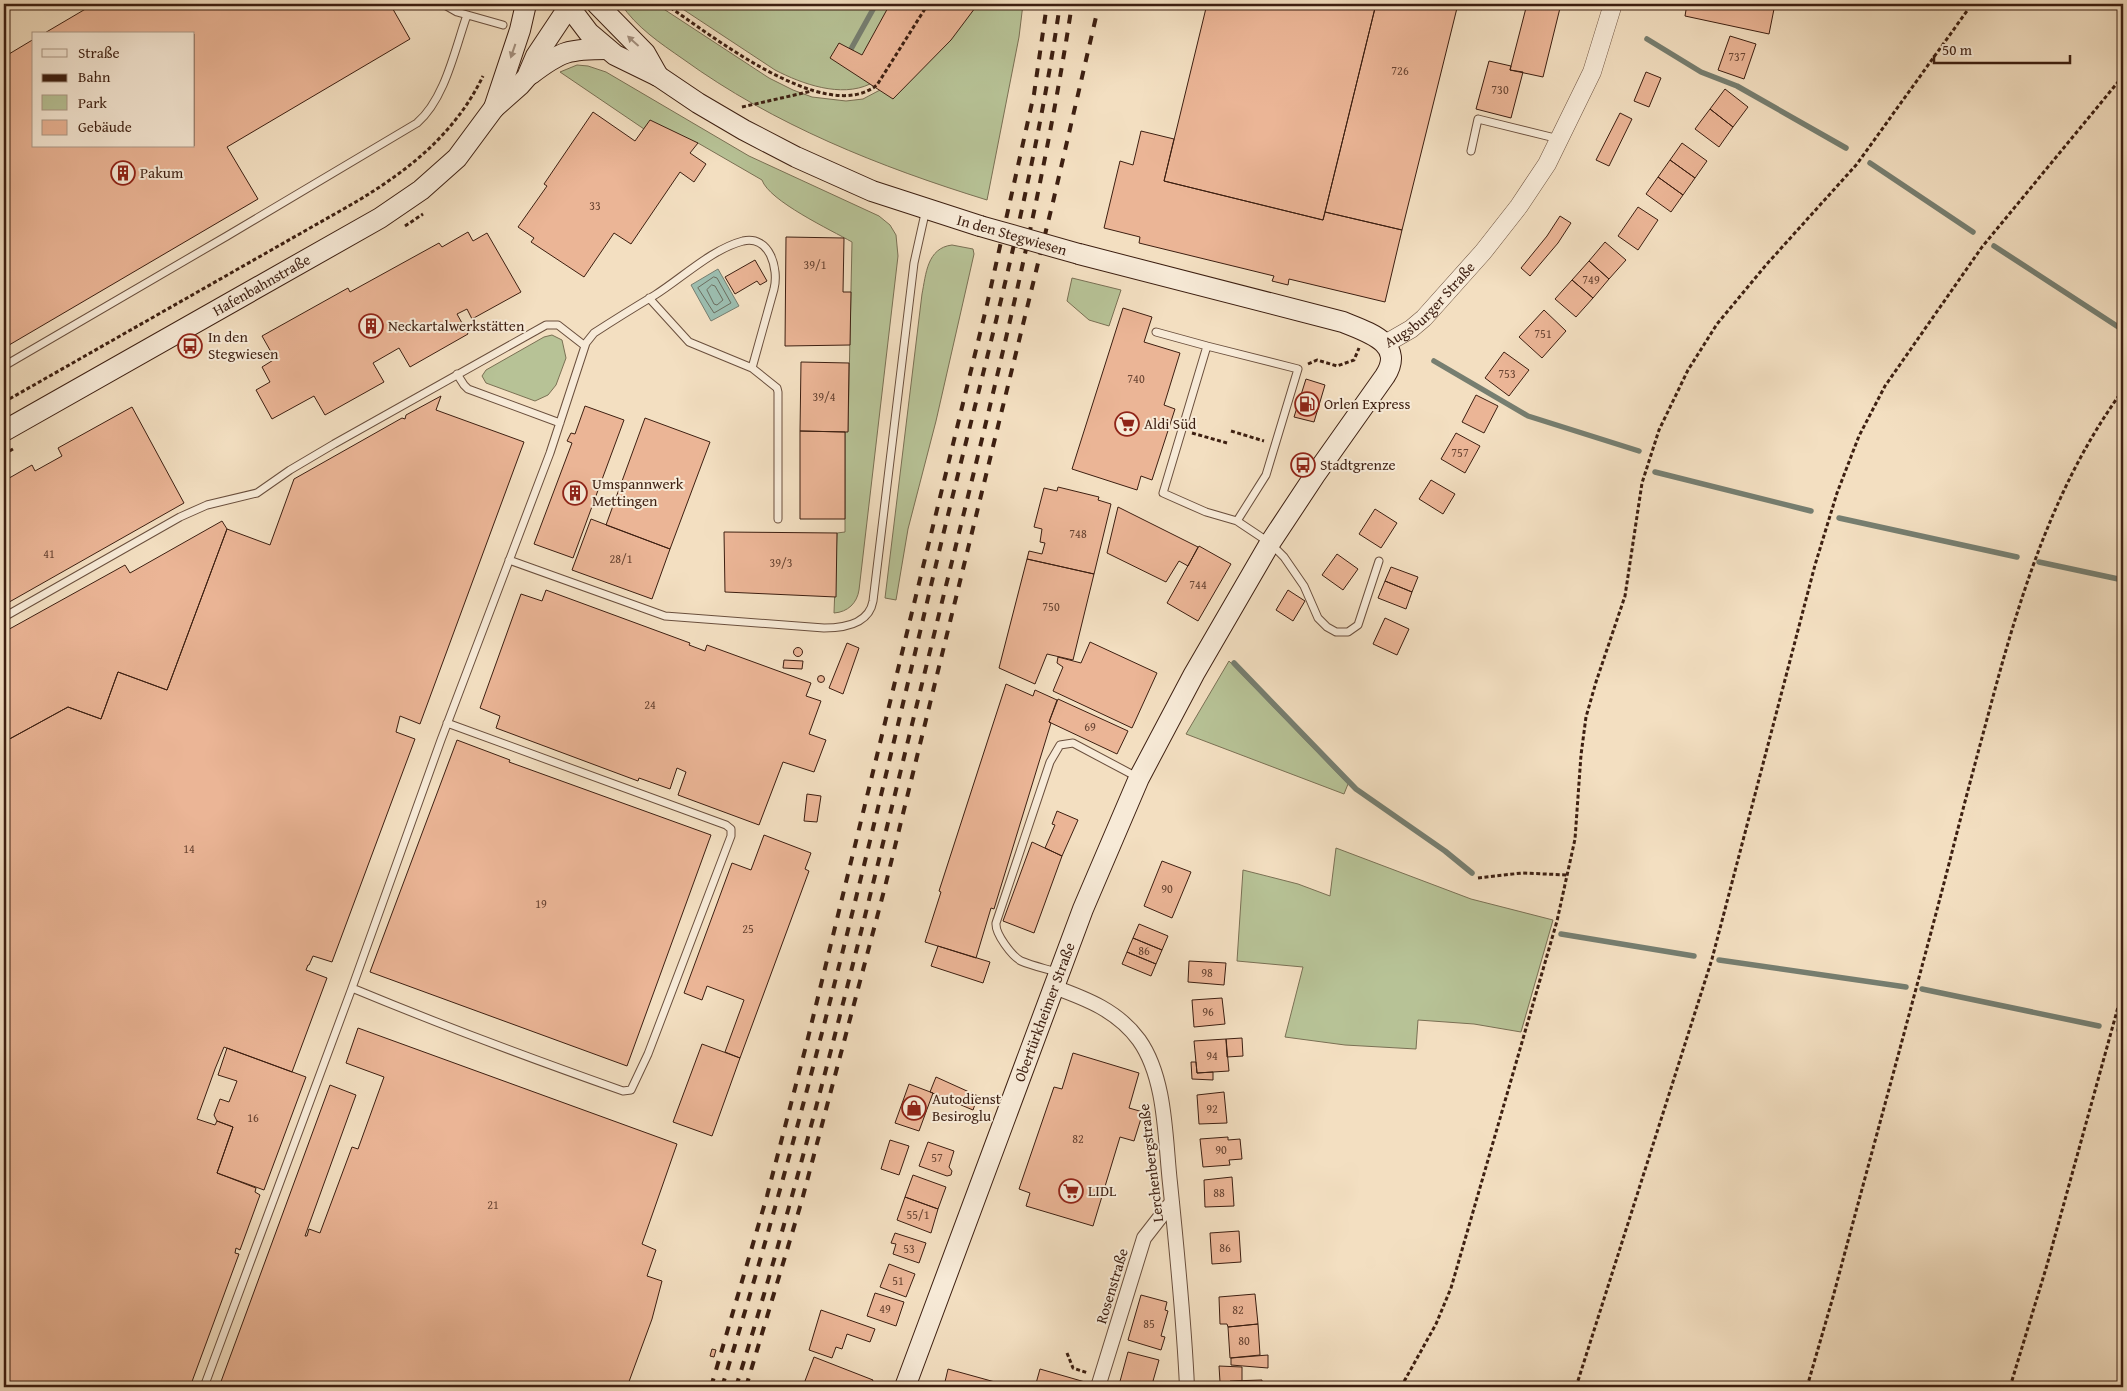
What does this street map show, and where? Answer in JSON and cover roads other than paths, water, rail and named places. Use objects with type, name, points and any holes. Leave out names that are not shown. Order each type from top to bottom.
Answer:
[{"type":"main road","name":"Hafenbahnstraße","points":[[494,108],[525,12],[540,4]]},
{"type":"main road","name":"Hafenbahnstraße","points":[[4,429],[395,208],[421,190],[450,165],[494,108],[518,89],[568,5]]},
{"type":"main road","name":"In den Stegwiesen","points":[[568,5],[583,26],[607,49],[631,65],[658,76],[715,114],[796,157],[872,191],[980,226],[1079,254],[1331,319],[1367,332],[1385,344]]},
{"type":"main road","name":"In den Stegwiesen","points":[[598,6],[645,53],[658,76]]},
{"type":"main road","name":"Hafenbahnstraße","points":[[527,76],[559,54],[577,50],[607,49]]},
{"type":"main road","name":"Augsburger Straße","points":[[1210,648],[1270,543],[1315,474],[1388,370],[1391,358],[1385,344]]},
{"type":"main road","name":"Obertürkheimer Straße","points":[[905,1387],[1098,870],[1139,778],[1210,648]]},
{"type":"street","name":"Augsburger Straße","points":[[1385,344],[1420,323],[1472,265],[1519,206],[1547,164],[1592,72],[1613,4]]},
{"type":"street","name":"Lerchenbergstraße","points":[[1056,980],[1116,1016],[1145,1049],[1154,1068],[1158,1085],[1182,1297],[1186,1387]]},
{"type":"street","name":"Rosenstraße","points":[[1100,1382],[1144,1238],[1172,1202]]},
{"type":"lane","points":[[443,4],[467,15],[503,25]]},
{"type":"lane","points":[[4,366],[417,123],[429,110],[440,92],[467,15]]},
{"type":"lane","points":[[1471,150],[1478,119],[1560,139]]},
{"type":"lane","points":[[509,560],[665,616],[824,628],[845,626],[861,620],[870,610],[873,601],[914,263],[926,209]]},
{"type":"lane","points":[[204,1387],[560,423],[585,346],[594,333],[729,246],[748,241],[756,242],[764,246],[772,256],[776,281],[752,368]]},
{"type":"lane","points":[[649,298],[688,342],[752,368],[777,388],[778,519]]},
{"type":"lane","points":[[4,617],[180,517],[207,505],[257,493],[290,470],[548,324],[561,327],[585,346]]},
{"type":"lane","points":[[1156,332],[1298,369],[1265,479],[1236,521]]},
{"type":"lane","points":[[1207,346],[1163,493],[1206,512],[1236,521],[1270,543],[1284,557],[1302,584],[1320,621],[1327,628],[1339,633],[1352,630],[1359,623],[1379,561]]},
{"type":"lane","points":[[457,374],[468,389],[560,423]]},
{"type":"lane","points":[[352,988],[427,1019],[548,1064],[623,1091],[631,1090],[648,1054],[731,836],[731,829],[726,825],[448,723]]},
{"type":"lane","points":[[1056,980],[1018,959],[996,930],[996,923],[1050,762],[1060,745],[1073,743],[1139,778]]},
{"type":"water","points":[[718,269],[739,306],[711,321],[691,285]]},
{"type":"waterway","points":[[851,49],[876,4]]},
{"type":"waterway","points":[[1647,39],[1701,72],[1737,86],[1846,148]]},
{"type":"waterway","points":[[1870,163],[1973,232]]},
{"type":"waterway","points":[[1994,246],[2123,330]]},
{"type":"waterway","points":[[1434,361],[1528,416],[1639,451]]},
{"type":"waterway","points":[[1655,472],[1811,511]]},
{"type":"waterway","points":[[1839,518],[2017,557]]},
{"type":"waterway","points":[[2039,562],[2123,580]]},
{"type":"waterway","points":[[1234,663],[1356,789],[1445,851],[1472,873]]},
{"type":"waterway","points":[[1561,934],[1694,956]]},
{"type":"waterway","points":[[1719,960],[1906,987]]},
{"type":"waterway","points":[[1922,989],[2099,1026]]},
{"type":"waterway","points":[[2119,1030],[2123,1031]]},
{"type":"railway","points":[[711,1387],[767,1196],[807,1042],[986,309],[1034,94],[1047,4]]},
{"type":"railway","points":[[722,1387],[782,1181],[863,869],[1021,213],[1049,74],[1060,4]]},
{"type":"railway","points":[[736,1387],[790,1203],[839,1018],[1009,327],[1059,85],[1072,4]]},
{"type":"railway","points":[[746,1387],[802,1200],[885,887],[1053,202],[1099,4]]},
{"type":"place","name":"Pakum","points":[[123,173]]},
{"type":"place","name":"Neckartalwerkstätten","points":[[371,326]]},
{"type":"place","name":"In den Stegwiesen","points":[[190,346]]},
{"type":"place","name":"Orlen Express","points":[[1307,404]]},
{"type":"place","name":"Aldi Süd","points":[[1127,424]]},
{"type":"place","name":"Stadtgrenze","points":[[1303,465]]},
{"type":"place","name":"Umspannwerk Mettingen","points":[[575,493]]},
{"type":"place","name":"Autodienst Besiroglu","points":[[914,1108]]},
{"type":"place","name":"LIDL","points":[[1071,1191]]}]
